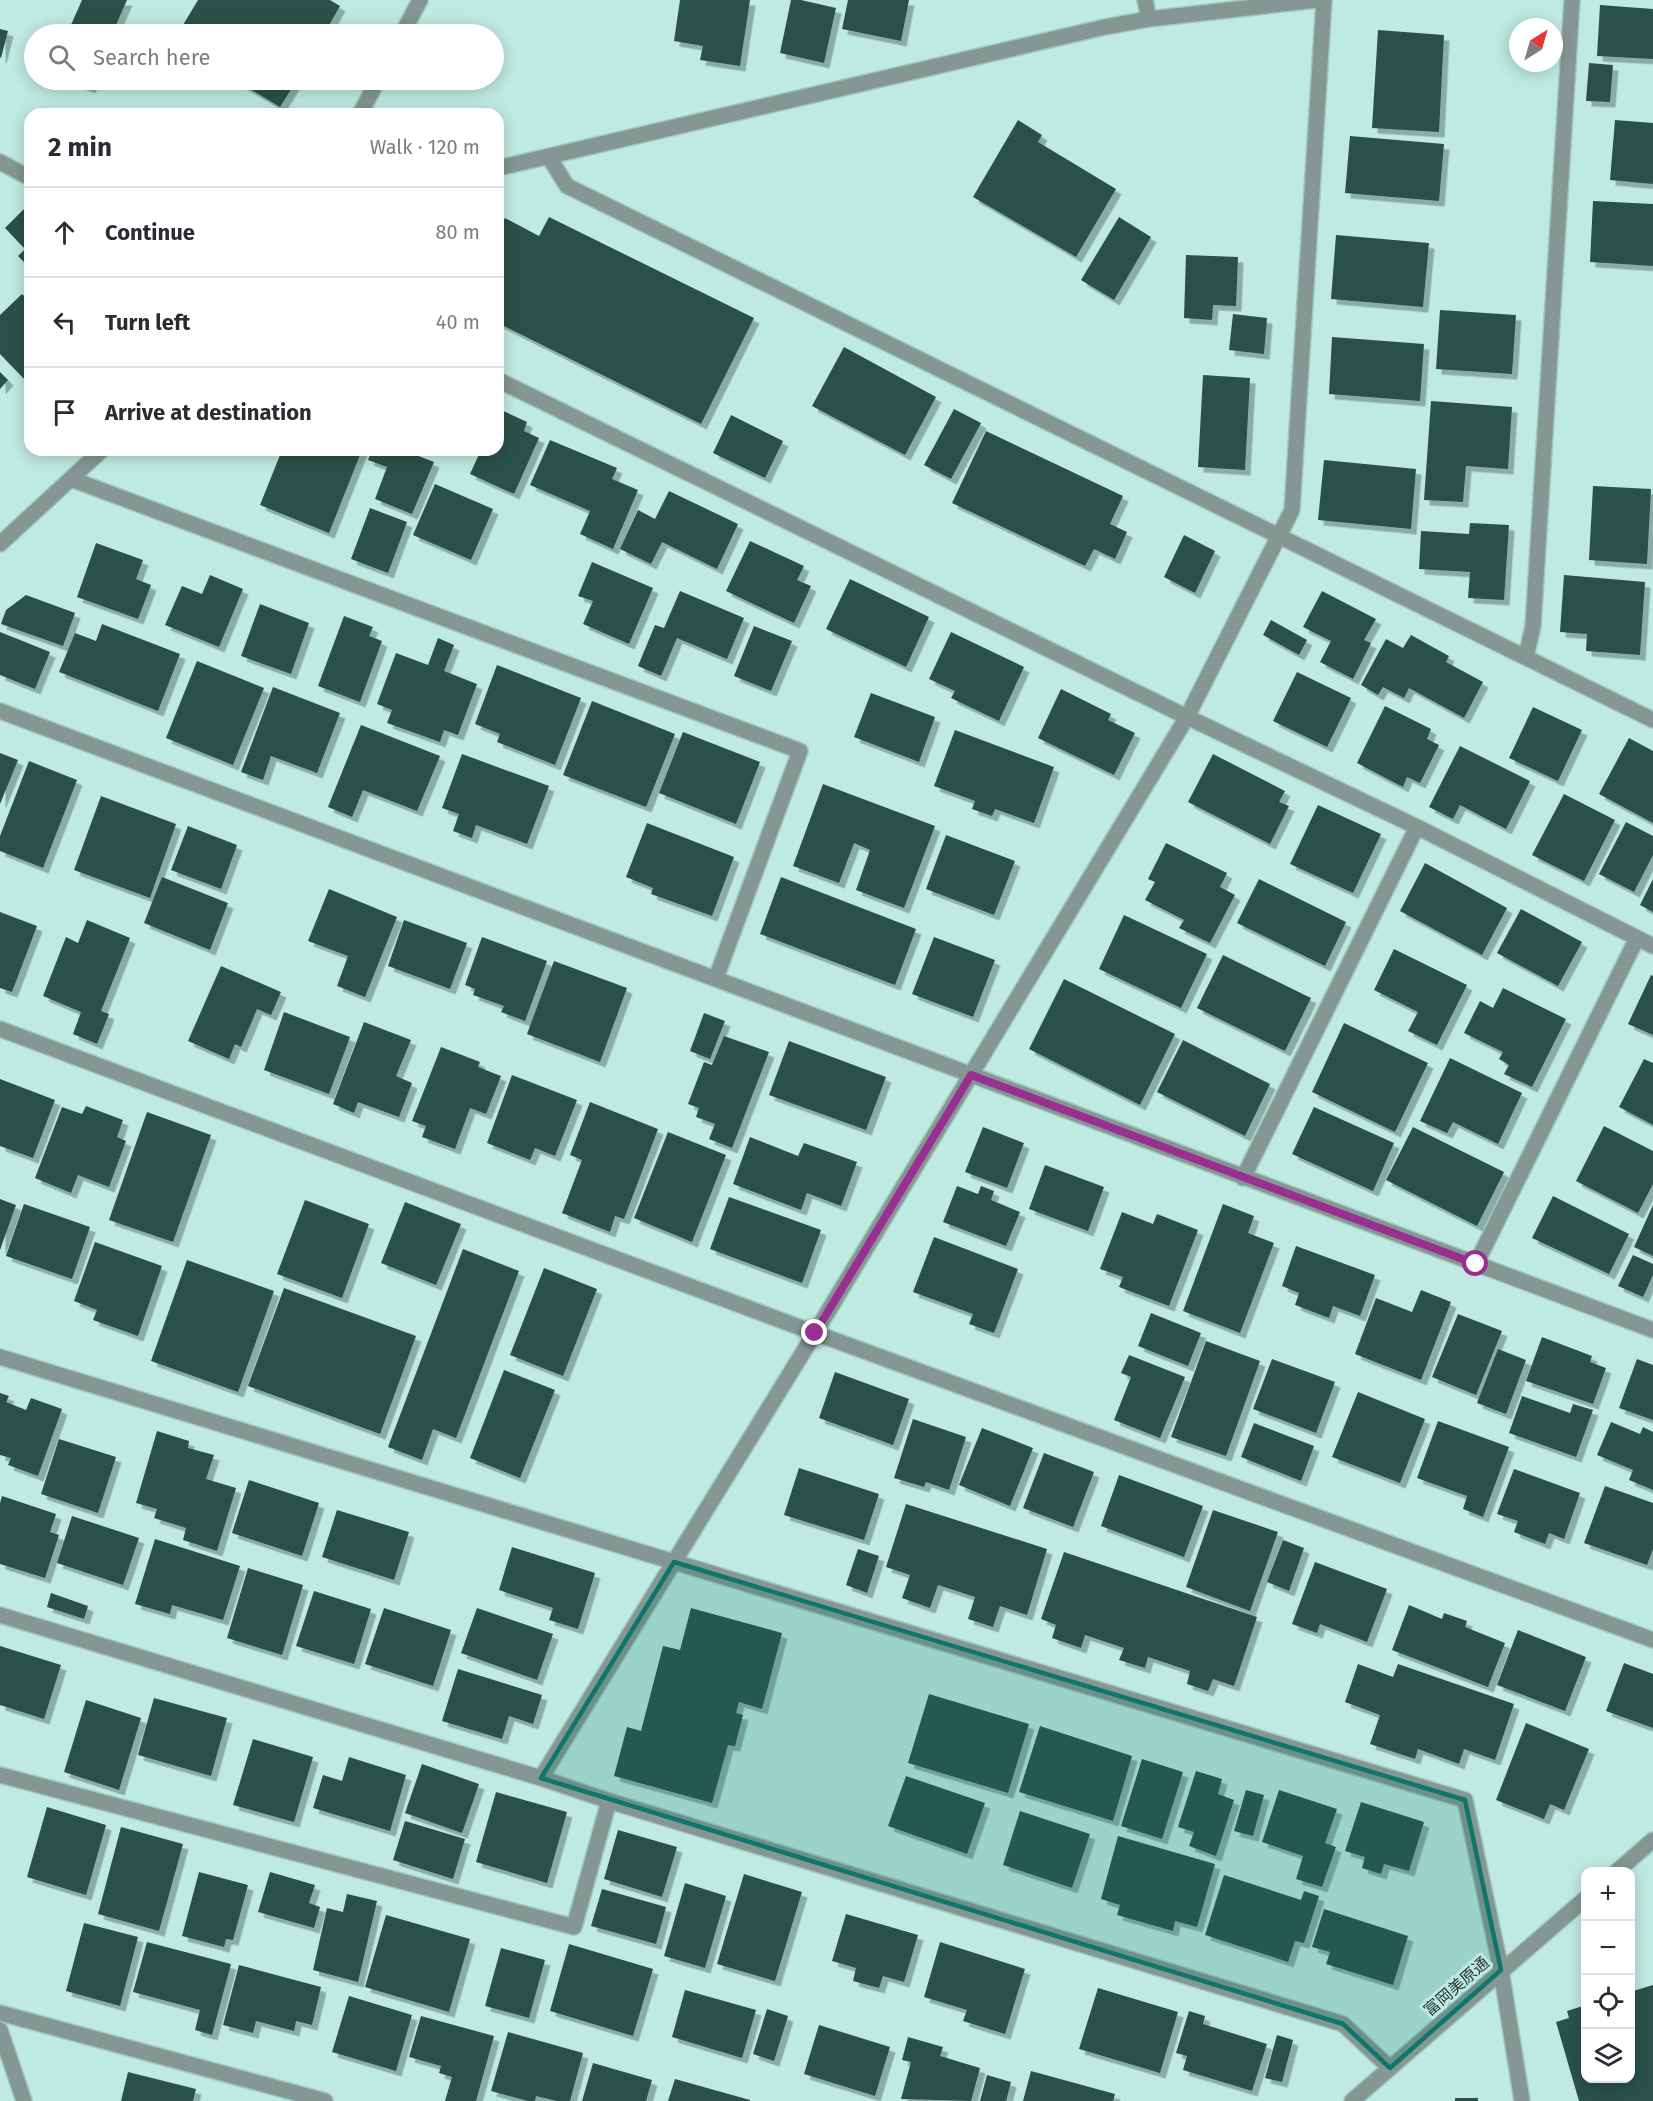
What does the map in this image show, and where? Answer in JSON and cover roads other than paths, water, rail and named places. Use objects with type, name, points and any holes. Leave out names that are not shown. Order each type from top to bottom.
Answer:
[{"type":"street","points":[[407,24],[420,0]]},
{"type":"street","points":[[1145,0],[1149,19]]},
{"type":"street","points":[[504,167],[1104,27],[1149,19],[1317,0]]},
{"type":"street","points":[[541,1778],[815,1333],[1187,717],[1292,510],[1324,0]]},
{"type":"street","points":[[1526,657],[1533,626],[1572,0]]},
{"type":"street","points":[[363,108],[373,90]]},
{"type":"street","points":[[549,157],[567,186],[1653,720]]},
{"type":"street","points":[[0,164],[24,175]]},
{"type":"street","points":[[504,383],[1417,827],[1653,946]]},
{"type":"street","points":[[0,544],[95,456]]},
{"type":"street","points":[[71,478],[800,751],[716,978]]},
{"type":"street","points":[[0,711],[1653,1330]]},
{"type":"street","points":[[1243,1178],[1417,827]]},
{"type":"street","points":[[1476,1264],[1637,938]]},
{"type":"street","points":[[0,1029],[815,1333],[1653,1640]]},
{"type":"street","points":[[0,1357],[1465,1800],[1501,1970],[1522,2101]]},
{"type":"street","points":[[0,1615],[541,1778],[609,1801],[1343,2025],[1390,2068]]},
{"type":"street","points":[[0,1775],[574,1927],[609,1801]]},
{"type":"street","points":[[1622,1867],[1653,1840]]},
{"type":"street","name":"富岡美原通","points":[[1352,2101],[1581,1902]]},
{"type":"street","points":[[0,2013],[325,2101]]},
{"type":"street","points":[[0,2030],[24,2101]]}]
